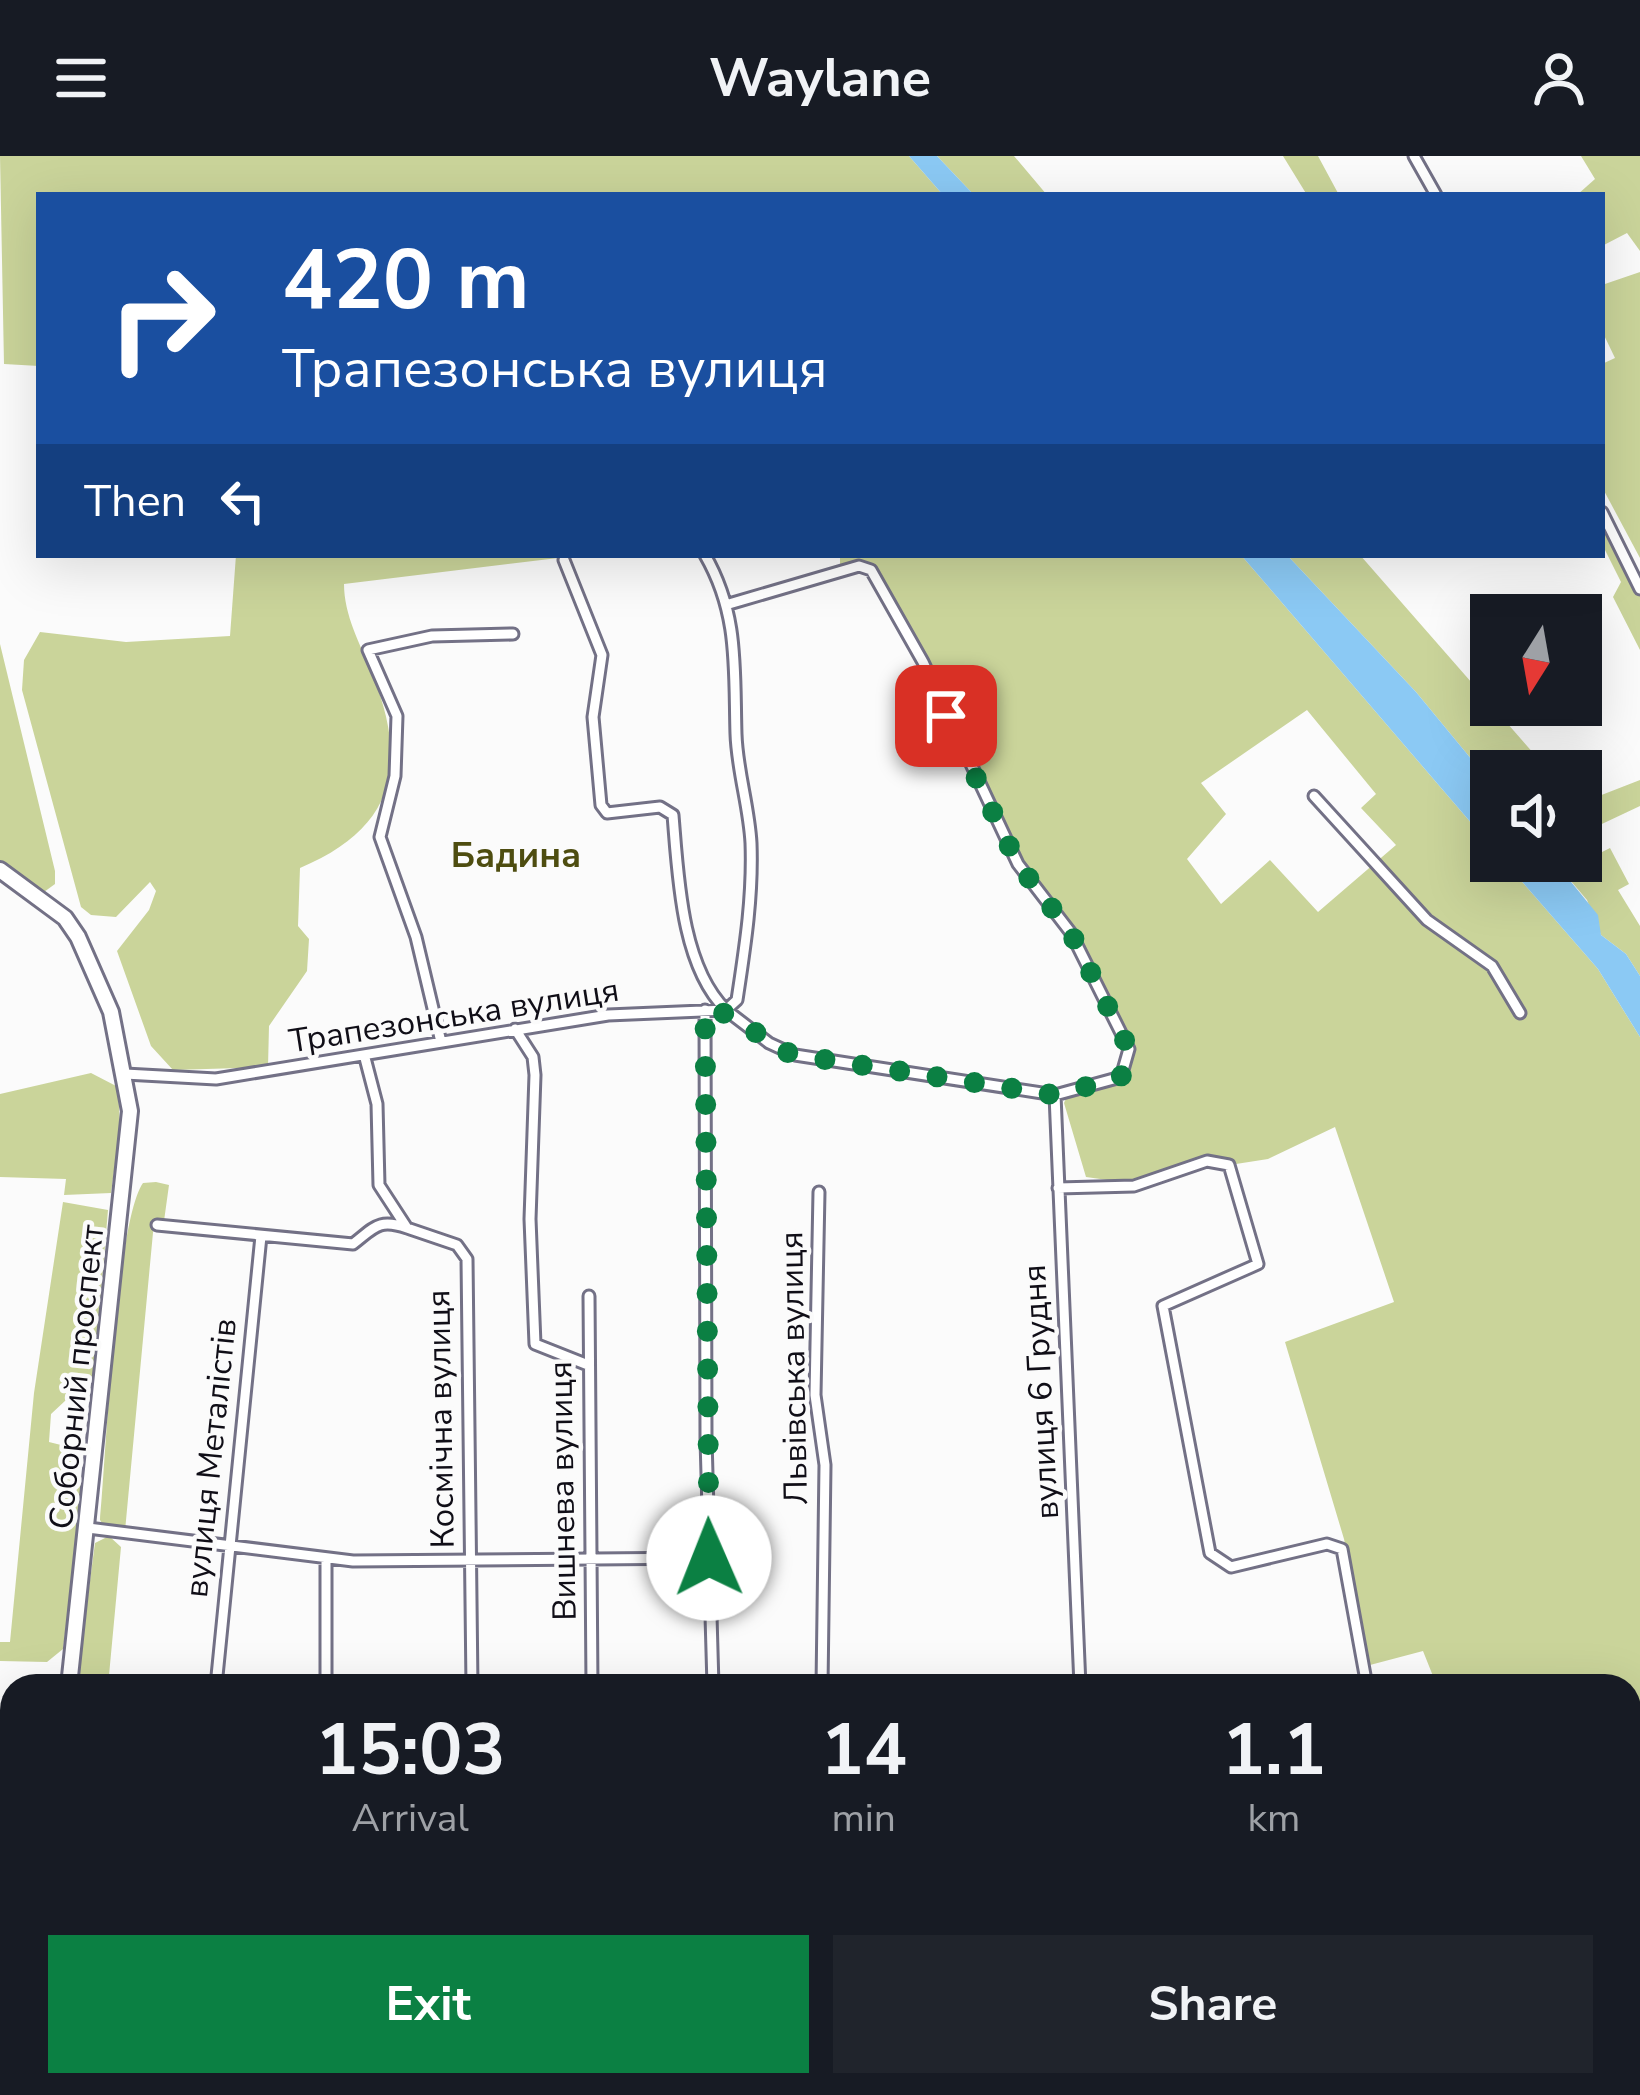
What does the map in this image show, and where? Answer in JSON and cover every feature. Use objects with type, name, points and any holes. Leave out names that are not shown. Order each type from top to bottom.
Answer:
[{"type":"main road","name":"Соборний проспект","points":[[0,870],[65,918],[78,937],[111,1012],[125,1074],[128,1156],[70,1674]]},
{"type":"street","points":[[1414,156],[1434,192]]},
{"type":"street","points":[[1605,518],[1640,589]]},
{"type":"street","points":[[706,558],[729,604],[752,906],[737,1000],[726,1010]]},
{"type":"street","points":[[564,560],[602,655],[592,718],[601,805],[607,812],[660,807],[673,815],[678,873],[693,944],[710,994],[726,1010],[769,1043],[795,1055],[1055,1095],[1121,1077],[1128,1066],[1129,1049],[1071,933],[1018,864],[923,662],[871,570],[859,566],[729,604]]},
{"type":"street","points":[[441,1042],[416,937],[380,837],[395,776],[397,716],[368,650],[432,636],[512,634]]},
{"type":"street","points":[[1314,796],[1427,920],[1492,966],[1520,1013]]},
{"type":"street","points":[[705,1010],[713,1674]]},
{"type":"street","name":"Трапезонська вулиця","points":[[125,1074],[216,1079],[608,1015],[726,1010]]},
{"type":"street","points":[[515,1029],[533,1057],[535,1075],[535,1344],[588,1365]]},
{"type":"street","points":[[365,1058],[377,1104],[379,1185],[407,1228]]},
{"type":"street","name":"вулиця 6 Грудня","points":[[1055,1095],[1079,1674]]},
{"type":"street","points":[[1058,1188],[1134,1186],[1207,1161],[1229,1165],[1258,1264],[1162,1306],[1210,1553],[1231,1567],[1327,1544],[1342,1549],[1365,1674]]},
{"type":"street","name":"Львівська вулиця","points":[[819,1192],[815,1395],[825,1465],[822,1674]]},
{"type":"street","points":[[157,1225],[353,1244],[366,1228],[387,1221],[407,1228]]},
{"type":"street","name":"Космічна вулиця","points":[[407,1228],[457,1245],[467,1259],[472,1674]]},
{"type":"street","name":"вулиця Металістів","points":[[217,1674],[260,1236]]},
{"type":"street","name":"Вишнева вулиця","points":[[589,1296],[592,1674]]},
{"type":"street","points":[[88,1528],[326,1558],[470,1562],[709,1558]]},
{"type":"street","points":[[326,1558],[326,1674]]},
{"type":"green space","points":[[0,156],[909,156],[940,192],[36,192],[36,366],[4,364]]},
{"type":"green space","points":[[937,156],[1014,156],[1044,192],[971,192]]},
{"type":"green space","points":[[1283,156],[1318,156],[1337,192],[1305,192]]},
{"type":"green space","points":[[1581,156],[1640,156],[1640,251],[1627,233],[1605,244],[1605,192],[1580,192],[1595,179]]},
{"type":"green space","points":[[1640,272],[1640,558],[1605,493],[1605,363],[1615,358],[1605,337],[1605,284]]},
{"type":"green space","points":[[1605,525],[1640,594],[1640,650],[1613,597],[1621,582],[1605,550]]},
{"type":"green space","points":[[236,558],[558,558],[344,584],[350,618],[390,737],[386,790],[357,834],[300,868],[298,926],[309,939],[307,971],[269,1026],[268,1067],[173,1070],[151,1046],[117,951],[149,910],[156,891],[150,882],[116,917],[91,915],[81,907],[22,690],[24,660],[40,632],[126,642],[230,636]]},
{"type":"green space","points":[[840,558],[1244,558],[1470,822],[1470,882],[1522,882],[1598,969],[1640,1037],[1640,1674],[1432,1674],[1423,1651],[1370,1665],[1344,1539],[1285,1342],[1394,1302],[1335,1127],[1268,1159],[1236,1164],[1206,1156],[1129,1183],[1086,1177],[1064,1103],[1068,1094],[1119,1078],[1132,1049],[1076,932],[1020,862],[923,654],[873,568],[840,567]],"holes":[[[1307,710],[1376,794],[1361,808],[1396,845],[1318,912],[1270,860],[1221,904],[1187,859],[1226,814],[1201,783]]]},
{"type":"green space","points":[[1290,558],[1363,558],[1470,681],[1470,726],[1510,726],[1531,750],[1470,750],[1470,758],[1416,692]]},
{"type":"green space","points":[[0,644],[55,871],[55,884],[44,892],[0,863]]},
{"type":"green space","points":[[1640,780],[1640,806],[1602,824],[1602,795]]},
{"type":"green space","points":[[1610,848],[1629,884],[1618,890],[1640,926],[1640,976],[1626,954],[1601,935],[1587,900],[1572,882],[1602,882],[1602,852]]},
{"type":"green space","points":[[91,1073],[118,1087],[120,1127],[111,1193],[64,1195],[66,1179],[0,1177],[0,1094]]},
{"type":"green space","points":[[143,1183],[169,1185],[164,1221],[154,1222],[125,1531],[105,1528],[100,1520],[114,1343],[134,1206]]},
{"type":"green space","points":[[63,1202],[108,1210],[94,1374],[51,1414],[49,1442],[61,1445],[84,1483],[63,1649],[47,1662],[0,1661],[0,1642],[10,1642],[34,1393]]},
{"type":"green space","points":[[109,1536],[121,1547],[109,1674],[78,1674],[95,1543]]},
{"type":"water","points":[[909,156],[937,156],[971,192],[940,192]]},
{"type":"water","points":[[1244,558],[1290,558],[1416,692],[1470,758],[1470,822]]},
{"type":"water","points":[[1522,882],[1571,882],[1598,915],[1601,935],[1626,954],[1640,976],[1640,1037],[1598,969]]},
{"type":"district","name":"Бадина","points":[[516,855]]},
{"type":"route","points":[[709,1558],[705,1010],[726,1010],[780,1051],[795,1055],[1055,1095],[1121,1077],[1128,1066],[1129,1049],[1071,933],[1018,864],[946,716]]}]
